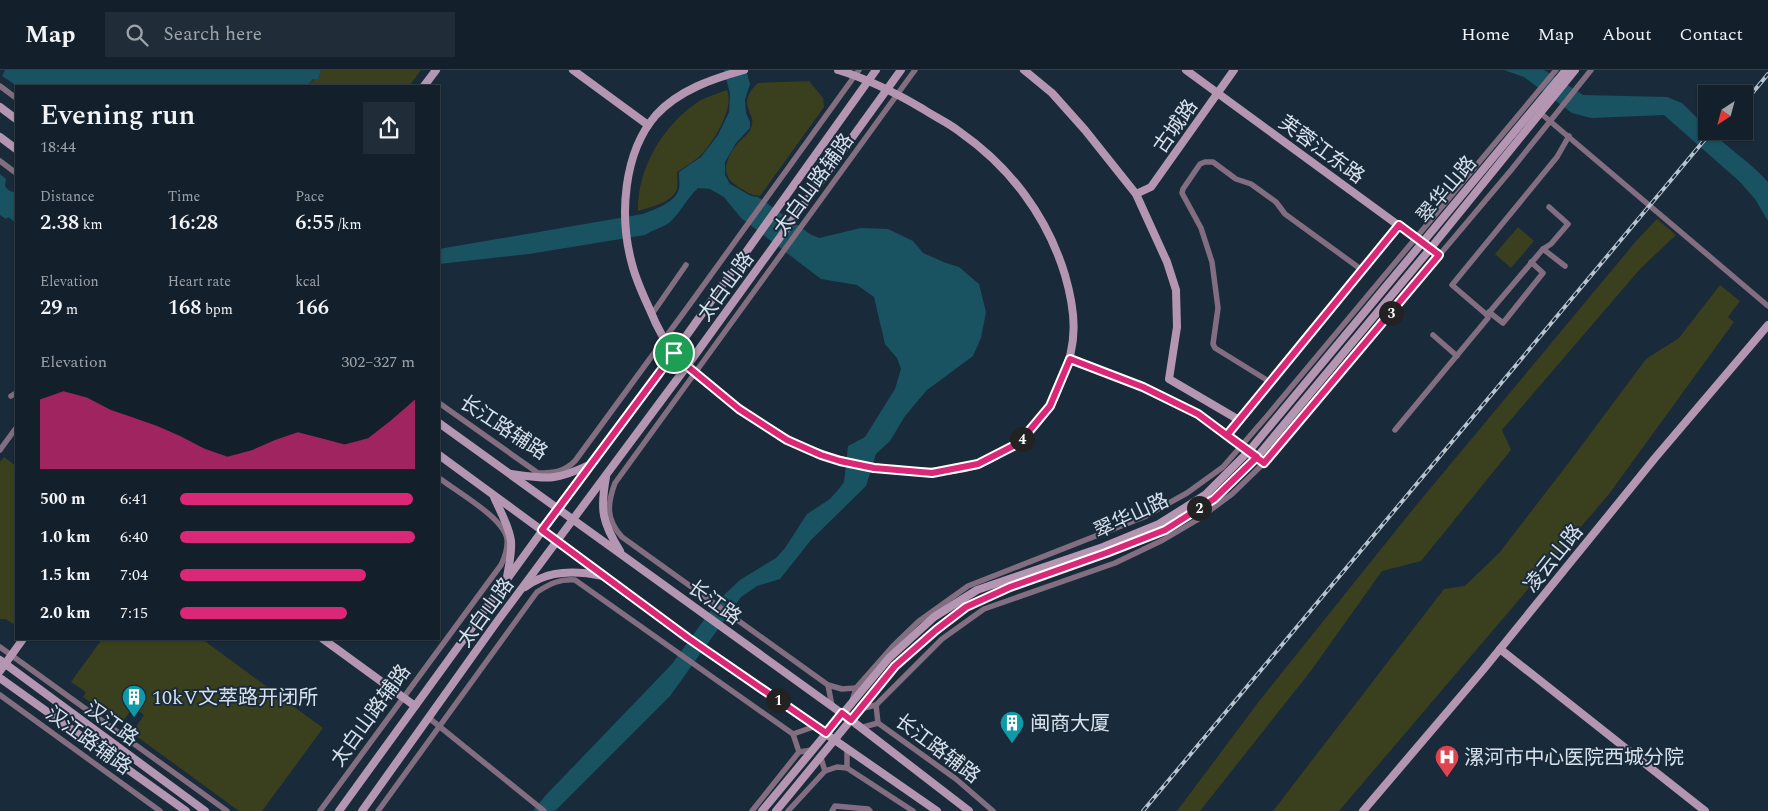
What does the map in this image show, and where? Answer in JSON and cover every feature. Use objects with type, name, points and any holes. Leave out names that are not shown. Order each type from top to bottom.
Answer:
[{"type":"main road","points":[[425,85],[436,70]]},
{"type":"main road","points":[[573,70],[648,125]]},
{"type":"main road","points":[[744,70],[698,85],[676,99],[658,113],[638,141],[629,172],[625,210],[628,244],[637,281],[665,339],[674,353],[687,366],[739,409],[787,440],[821,455],[874,468],[932,473],[978,464],[1019,443],[1050,406],[1070,359],[1075,322],[1069,287],[1058,253],[1044,223],[1026,194],[995,160],[960,131],[898,94],[869,81],[857,72],[838,70]]},
{"type":"main road","name":"太白山路","points":[[339,811],[542,530],[674,353],[876,70]]},
{"type":"main road","name":"太白山路","points":[[362,811],[901,70]]},
{"type":"main road","points":[[1024,70],[1052,94],[1085,130],[1136,194],[1167,262],[1176,290],[1177,327],[1169,379],[1239,420]]},
{"type":"main road","name":"芙蓉江东路","points":[[1186,70],[1439,255]]},
{"type":"main road","name":"古城路","points":[[1136,194],[1151,188],[1234,70]]},
{"type":"main road","name":"翠华山路","points":[[776,811],[895,666],[966,607],[1010,587],[1165,530],[1214,499],[1257,457],[1430,248],[1543,98],[1571,72]]},
{"type":"main road","points":[[0,107],[15,118]]},
{"type":"main road","name":"翠华山路","points":[[762,811],[888,658],[934,617],[977,590],[1103,547],[1159,524],[1205,494],[1249,452],[1420,241],[1535,108]]},
{"type":"main road","points":[[0,137],[15,148]]},
{"type":"main road","name":"凌云山路","points":[[1363,811],[1500,649],[1643,473],[1768,325]]},
{"type":"main road","points":[[1070,359],[1149,390],[1198,414],[1264,463]]},
{"type":"main road","name":"长江路","points":[[440,424],[842,713],[970,811]]},
{"type":"main road","points":[[440,456],[688,638],[937,811]]},
{"type":"main road","points":[[510,474],[548,479],[572,473],[591,464]]},
{"type":"main road","points":[[606,476],[603,495],[604,520],[622,555]]},
{"type":"main road","points":[[493,495],[511,542],[511,554],[506,580]]},
{"type":"main road","points":[[521,590],[539,578],[557,574],[585,573],[605,576]]},
{"type":"main road","points":[[2,665],[22,640]]},
{"type":"main road","points":[[324,640],[415,706]]},
{"type":"main road","points":[[1500,649],[1705,811]]},
{"type":"main road","name":"汉江路","points":[[2,665],[205,811]]},
{"type":"main road","name":"汉江路","points":[[0,678],[186,811]]},
{"type":"street","name":"太白山路辅路","points":[[828,685],[622,537],[616,530],[609,515],[609,498],[615,484],[915,70]]},
{"type":"street","points":[[1556,70],[1543,98],[1535,108],[1768,306]]},
{"type":"street","points":[[859,710],[876,705],[942,639],[984,610],[1115,563],[1163,540],[1197,520],[1232,494],[1264,463],[1591,70]]},
{"type":"street","name":"太白山路辅路","points":[[552,473],[566,469],[575,461],[857,72]]},
{"type":"street","points":[[0,86],[15,97]]},
{"type":"street","points":[[1531,262],[1543,273],[1503,323],[1488,314],[1452,285],[1557,157],[1569,136]]},
{"type":"street","points":[[0,161],[15,171]]},
{"type":"street","points":[[1270,382],[1215,348],[1213,344],[1218,308],[1212,262],[1200,228],[1182,193],[1200,164],[1213,162],[1236,179],[1251,184],[1276,202],[1285,214],[1362,270]]},
{"type":"street","points":[[1395,430],[1488,318],[1488,314],[1531,262],[1543,249],[1551,244],[1568,224],[1549,206]]},
{"type":"street","points":[[1227,435],[1399,225]]},
{"type":"street","points":[[852,701],[856,688],[892,646],[919,621],[968,586],[1144,517],[1187,493],[1223,466],[1420,241]]},
{"type":"street","points":[[1543,249],[1565,266]]},
{"type":"street","points":[[652,314],[686,265]]},
{"type":"street","points":[[1433,335],[1457,356]]},
{"type":"street","name":"长江路辅路","points":[[440,404],[528,467],[538,473],[552,473]]},
{"type":"street","points":[[0,450],[15,429]]},
{"type":"street","name":"太白山路辅路","points":[[320,811],[501,565],[506,554],[507,538],[499,524],[440,479]]},
{"type":"street","points":[[378,811],[537,592],[561,579],[576,580],[696,664],[792,734],[799,752]]},
{"type":"street","name":"汉江路辅路","points":[[0,647],[227,811]]},
{"type":"street","points":[[828,685],[842,690],[856,688]]},
{"type":"street","points":[[828,685],[832,706]]},
{"type":"street","name":"汉江路辅路","points":[[0,696],[160,811]]},
{"type":"street","points":[[876,705],[878,723]]},
{"type":"street","points":[[429,718],[544,811]]},
{"type":"street","name":"长江路辅路","points":[[860,728],[878,723],[956,779],[993,811]]},
{"type":"street","points":[[792,734],[816,726]]},
{"type":"street","points":[[847,748],[847,768]]},
{"type":"street","points":[[752,811],[799,752],[812,750]]},
{"type":"street","points":[[821,758],[824,771]]},
{"type":"street","points":[[788,811],[824,771],[837,767],[847,768],[912,811]]},
{"type":"street","points":[[832,811],[835,806],[868,809],[870,811]]},
{"type":"green space","points":[[321,70],[421,70],[410,85],[308,85],[314,79],[318,80]]},
{"type":"green space","points":[[809,81],[823,98],[824,107],[760,196],[744,191],[731,181],[727,175],[726,164],[731,153],[751,128],[752,118],[747,103],[751,91],[758,83]]},
{"type":"green space","points":[[727,90],[729,97],[728,106],[721,125],[711,143],[700,156],[677,172],[677,189],[674,194],[660,204],[638,211],[642,179],[655,148],[665,134],[675,121],[701,100]]},
{"type":"green space","points":[[1657,219],[1676,235],[1640,269],[1502,430],[1511,450],[1421,561],[1382,571],[1310,672],[1200,811],[1177,811],[1260,700],[1414,508],[1637,240]]},
{"type":"green space","points":[[1518,227],[1534,241],[1511,268],[1495,254]]},
{"type":"green space","points":[[1720,285],[1740,301],[1728,317],[1734,322],[1609,494],[1339,811],[1273,811],[1444,589],[1465,586],[1500,552],[1646,359],[1679,338]]},
{"type":"green space","points":[[4,457],[15,465],[15,621],[13,624],[6,619],[0,619],[0,462]]},
{"type":"green space","points":[[101,640],[203,640],[323,728],[262,811],[239,811],[132,733],[144,715],[133,707],[121,724],[83,697],[86,692],[71,682]]},
{"type":"water","points":[[5,70],[321,70],[318,80],[313,79],[308,85],[16,85],[2,76]]},
{"type":"water","points":[[724,70],[746,70],[750,84],[745,99],[750,128],[736,143],[725,162],[725,175],[730,184],[751,196],[758,197],[810,234],[819,238],[861,228],[888,229],[913,241],[923,253],[959,267],[979,284],[986,312],[981,338],[973,356],[927,390],[905,416],[890,441],[876,454],[866,486],[811,540],[780,579],[757,586],[741,597],[670,696],[555,811],[533,811],[546,795],[672,664],[714,606],[726,593],[740,580],[776,558],[785,548],[807,514],[830,499],[838,490],[844,482],[848,446],[865,437],[895,389],[901,369],[897,358],[885,344],[874,297],[857,285],[821,279],[741,218],[724,197],[710,189],[698,188],[670,222],[645,235],[529,254],[440,264],[440,249],[643,214],[659,208],[677,194],[679,189],[679,172],[701,157],[718,135],[729,112],[730,94]]},
{"type":"water","points":[[1504,70],[1544,70],[1583,95],[1667,97],[1682,103],[1698,119],[1698,140],[1721,140],[1768,182],[1768,221],[1755,199],[1739,181],[1664,115],[1591,118],[1572,113],[1524,77]]},
{"type":"water","points":[[0,174],[6,179],[5,186],[7,189],[15,192],[15,222],[8,217],[6,219],[0,215]]},
{"type":"railway","points":[[1753,92],[1768,74]]},
{"type":"railway","points":[[1143,811],[1704,140]]},
{"type":"place","name":"10kV文萃路开闭所","points":[[134,718]]},
{"type":"place","name":"闽商大厦","points":[[1012,744]]},
{"type":"place","name":"漯河市中心医院西城分院","points":[[1447,778]]},
{"type":"route","points":[[674,353],[542,530],[688,638],[826,733],[842,713],[851,720],[895,666],[966,607],[1010,587],[1165,530],[1214,499],[1257,457],[1227,435],[1399,225],[1439,255],[1264,463],[1257,457],[1198,414],[1143,387],[1070,359],[1050,406],[1019,443],[978,464],[932,473],[874,468],[821,455],[787,440],[739,409],[674,353]]}]
